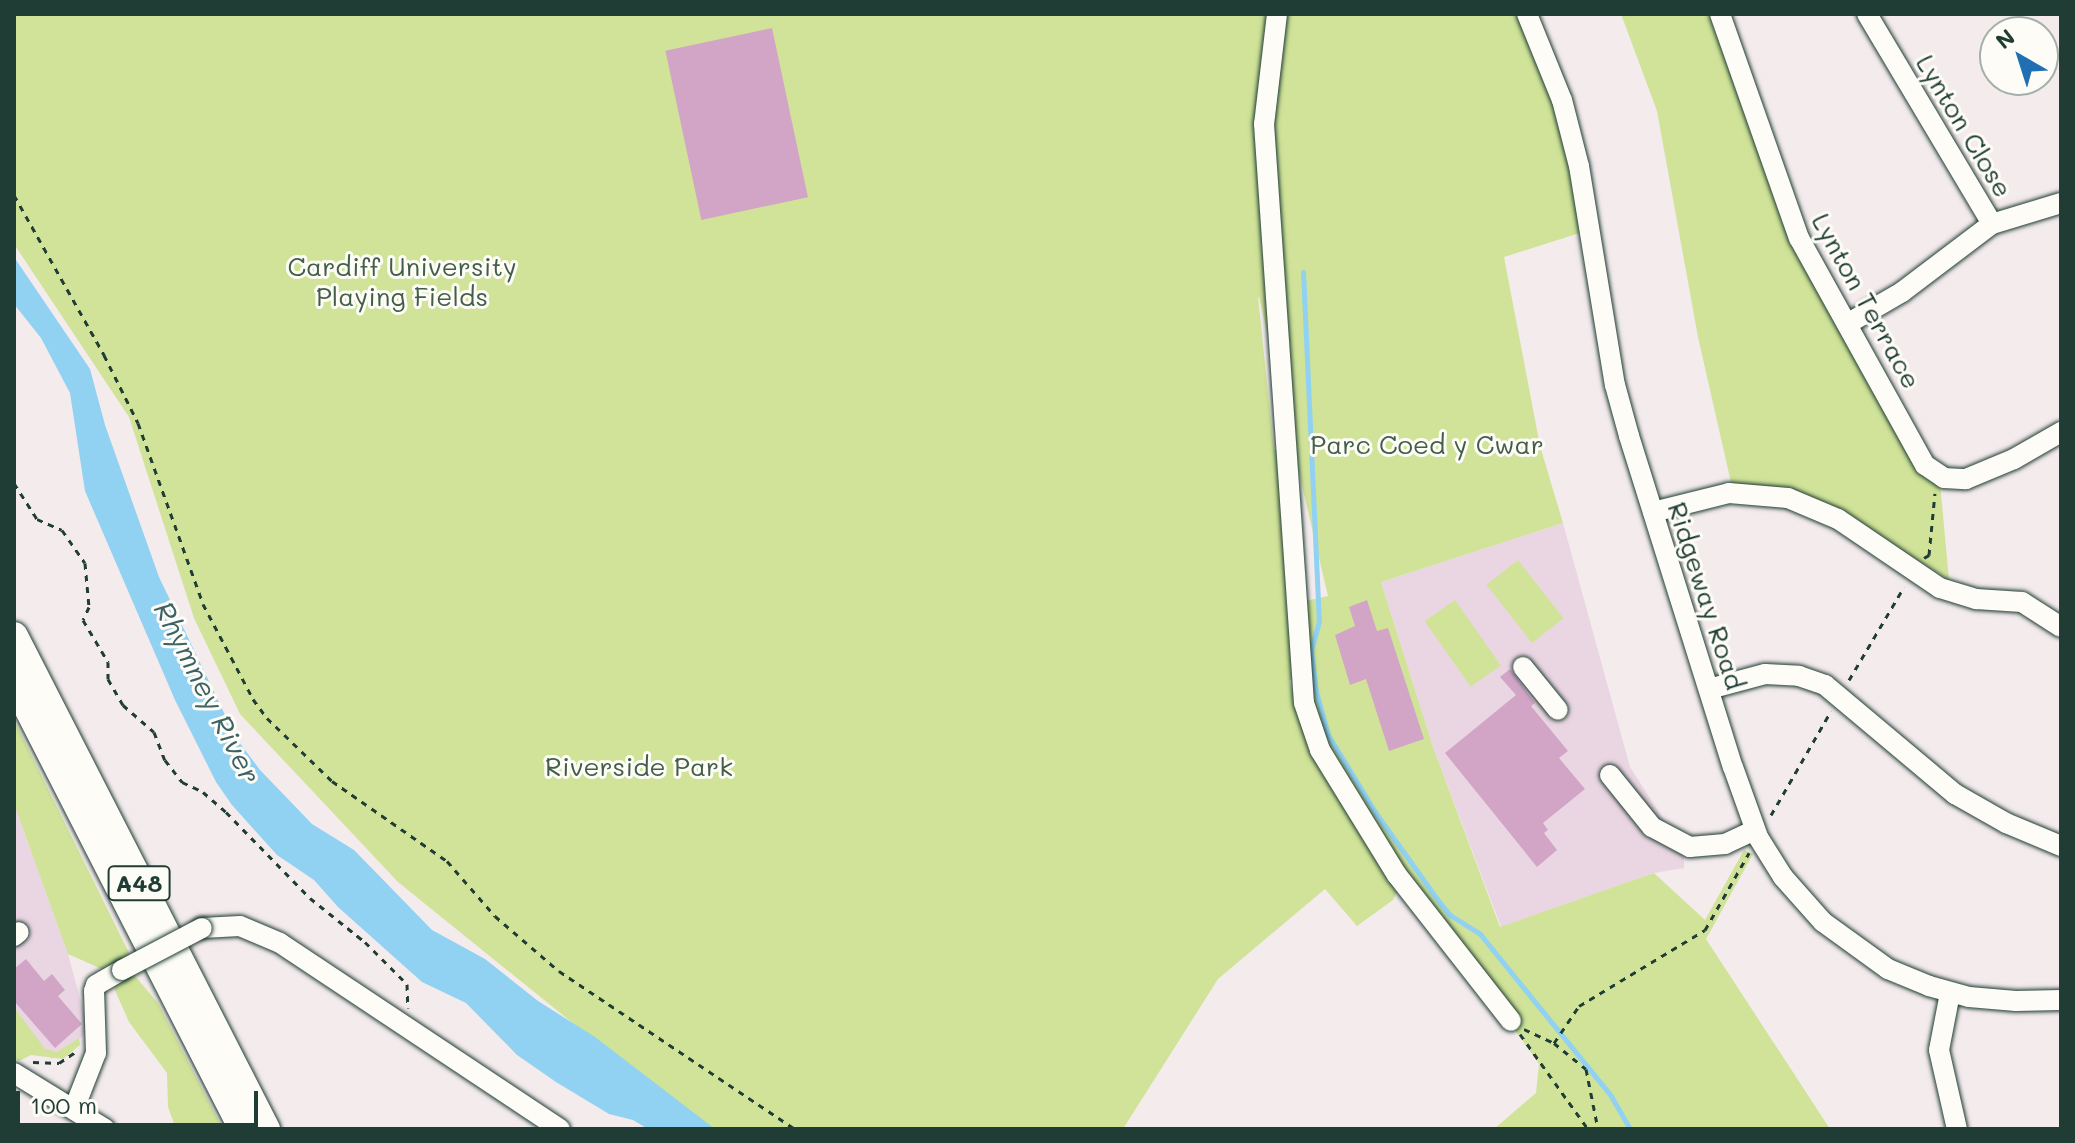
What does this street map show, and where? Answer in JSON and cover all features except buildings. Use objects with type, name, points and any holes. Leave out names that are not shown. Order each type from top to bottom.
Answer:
[{"type":"highway","name":"A48","points":[[14,636],[266,1129]]},
{"type":"highway","name":"A48","points":[[14,681],[243,1129]]},
{"type":"street","points":[[1277,14],[1264,124],[1304,703],[1320,750],[1397,875],[1511,1021]]},
{"type":"street","name":"Ridgeway Road","points":[[1527,14],[1562,100],[1579,166],[1615,385],[1756,833],[1790,885],[1848,943],[1898,974],[1950,993],[1990,1000],[2061,1000]]},
{"type":"street","name":"Lynton Terrace","points":[[1720,14],[1787,210],[1806,253],[1925,465],[1937,475]]},
{"type":"street","name":"Lynton Close","points":[[1867,14],[1992,224]]},
{"type":"street","points":[[1847,324],[1902,292],[1992,224],[2061,203]]},
{"type":"street","points":[[1937,475],[1952,480],[1973,477],[2014,459],[2061,432]]},
{"type":"street","points":[[1653,512],[1729,493],[1788,498],[1838,519],[1940,588],[1965,597],[2022,602],[2061,627]]},
{"type":"street","points":[[1523,667],[1558,710]]},
{"type":"street","points":[[1709,689],[1751,676],[1779,674],[1813,680],[1840,695],[1909,759],[1955,794],[2006,823],[2061,846]]},
{"type":"street","points":[[1610,775],[1652,827],[1690,847],[1725,844],[1756,833]]},
{"type":"street","points":[[74,1109],[98,1040],[96,985],[202,928],[240,926],[280,943],[560,1129]]},
{"type":"street","points":[[1950,993],[1940,1034],[1940,1062],[1957,1129]]},
{"type":"street","points":[[20,1069],[105,1129]]},
{"type":"path","points":[[14,195],[97,342],[138,423],[203,604],[246,687],[267,718],[332,781],[447,861],[495,916],[559,971],[795,1129]]},
{"type":"path","points":[[1554,1043],[1579,1006],[1705,930],[1756,833],[1914,573],[1929,555],[1937,475]]},
{"type":"path","points":[[14,483],[37,519],[62,530],[85,563],[89,607],[83,620],[108,662],[108,679],[123,705],[154,732],[165,760],[182,782],[203,792],[226,812],[310,898],[365,942],[407,984],[410,1028]]},
{"type":"path","points":[[1511,1021],[1554,1043],[1586,1069],[1598,1129]]},
{"type":"path","points":[[1511,1021],[1588,1129]]},
{"type":"path","points":[[20,1069],[39,1061],[59,1063],[98,1040]]},
{"type":"shaded area","points":[[1563,523],[1630,767],[1684,851],[1684,868],[1654,873],[1501,927],[1433,747],[1381,582]]},
{"type":"shaded area","points":[[14,804],[68,954],[89,1031],[52,1059],[14,1014]]},
{"type":"green space","points":[[14,14],[1520,14],[1554,102],[1586,231],[1504,257],[1540,446],[1563,523],[1381,582],[1433,747],[1500,927],[1654,873],[1705,920],[1744,850],[1753,854],[1706,939],[1830,1129],[1494,1129],[1536,1093],[1539,1064],[1402,872],[1326,749],[1305,677],[1289,680],[1309,750],[1397,885],[1397,892],[1393,900],[1357,926],[1325,889],[1218,979],[1123,1129],[704,1129],[398,882],[240,714],[194,618],[129,417],[14,244]],"holes":[[[1259,297],[1293,449],[1274,450]],[[1295,456],[1328,596],[1305,601]]]},
{"type":"green space","points":[[1621,14],[1714,14],[1780,209],[1940,483],[1949,580],[1864,528],[1732,487],[1698,337],[1657,111]]},
{"type":"green space","points":[[1518,560],[1564,618],[1532,643],[1486,585]]},
{"type":"green space","points":[[1455,600],[1501,666],[1471,687],[1425,621]]},
{"type":"green space","points":[[14,720],[131,957],[104,970],[68,954],[51,907],[14,804]]},
{"type":"green space","points":[[128,974],[134,975],[158,1003],[223,1129],[176,1129],[168,1107],[167,1073],[129,1022],[114,988]]},
{"type":"green space","points":[[14,1007],[45,1049],[57,1052],[79,1038],[80,1045],[63,1059],[31,1055],[19,1061],[14,1058]]},
{"type":"water","name":"Rhymney River","points":[[14,257],[90,369],[105,425],[159,577],[236,738],[260,770],[312,824],[354,850],[432,930],[485,959],[538,1001],[595,1037],[715,1129],[648,1129],[633,1120],[609,1114],[556,1082],[517,1055],[466,1003],[422,982],[338,907],[314,880],[277,855],[232,805],[216,782],[175,700],[85,491],[70,393],[41,338],[14,304]]},
{"type":"waterway","points":[[1303,272],[1319,621],[1311,650],[1316,692],[1328,735],[1375,812],[1437,899],[1450,915],[1480,934],[1611,1096],[1630,1129]]},
{"type":"park label","name":"Cardiff University Playing Fields","points":[[402,282]]},
{"type":"park label","name":"Parc Coed y Cwar","points":[[1427,445]]},
{"type":"park label","name":"Riverside Park","points":[[639,767]]}]
